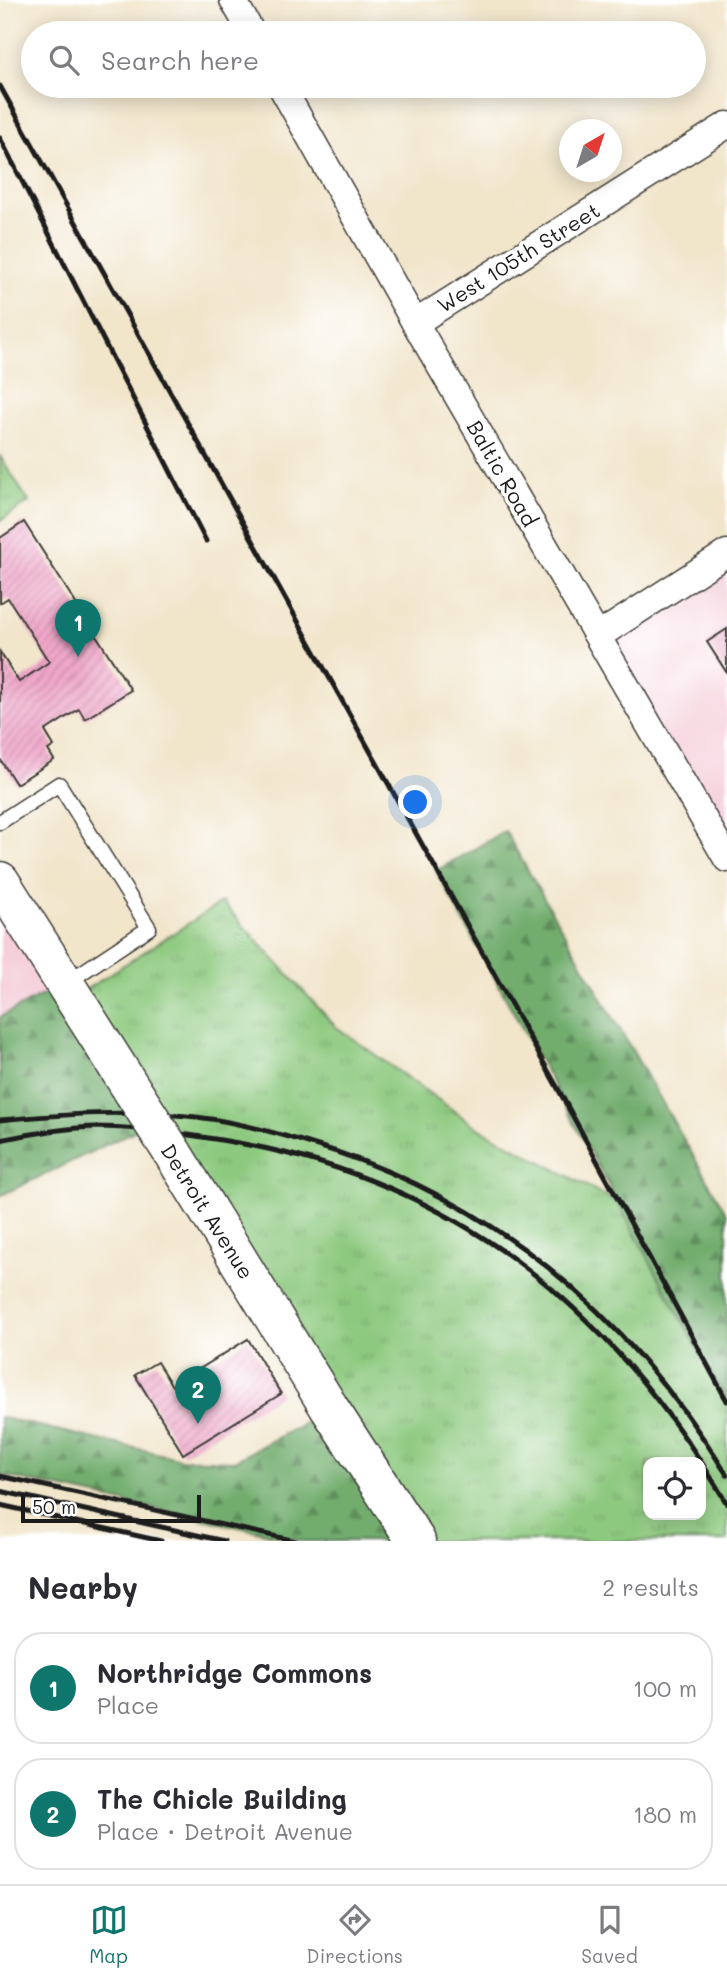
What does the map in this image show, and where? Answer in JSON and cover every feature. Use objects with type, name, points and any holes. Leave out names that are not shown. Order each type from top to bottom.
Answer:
[{"type":"main road","name":"Detroit Avenue","points":[[0,881],[172,1152],[330,1409],[416,1541]]},
{"type":"street","name":"Baltic Road","points":[[288,98],[415,323],[727,859]]},
{"type":"street","name":"West 105th Street","points":[[415,323],[727,125]]},
{"type":"street","points":[[598,636],[727,553]]},
{"type":"lane","points":[[0,822],[59,785],[149,928],[65,984]]},
{"type":"shaded area","points":[[727,553],[727,859],[598,636]]},
{"type":"shaded area","points":[[0,881],[65,983],[0,1017]]},
{"type":"green space","points":[[0,456],[29,502],[0,521]]},
{"type":"green space","points":[[505,831],[727,1214],[727,1402],[436,871]]},
{"type":"green space","points":[[222,902],[335,1026],[478,1128],[619,1203],[727,1401],[727,1541],[416,1541],[74,997]]},
{"type":"green space","points":[[65,983],[153,1122],[0,1196],[0,1017]]},
{"type":"green space","points":[[330,1409],[416,1541],[302,1541],[0,1475],[0,1417],[182,1459],[234,1461]]},
{"type":"building","points":[[24,522],[131,690],[85,719],[79,709],[45,731],[54,746],[48,750],[54,760],[16,784],[0,759],[0,652],[19,682],[49,662],[8,598],[0,603],[0,538]]},
{"type":"building","points":[[727,629],[727,673],[707,642]]},
{"type":"building","points":[[248,1339],[281,1394],[183,1454],[135,1375],[157,1362],[172,1386]]},
{"type":"railway","points":[[0,86],[556,1085],[727,1401]]},
{"type":"railway","points":[[0,138],[206,541]]},
{"type":"railway","points":[[0,1120],[123,1113],[223,1121],[292,1138],[372,1165],[435,1194],[494,1228],[548,1267],[598,1312],[645,1361],[727,1475]]},
{"type":"railway","points":[[0,1140],[95,1127],[158,1131],[221,1140],[304,1158],[381,1184],[452,1219],[517,1261],[577,1311],[631,1368],[681,1433],[727,1504]]},
{"type":"railway","points":[[0,1476],[296,1541]]},
{"type":"railway","points":[[0,1491],[224,1541]]},
{"type":"railway","points":[[0,1505],[161,1541]]},
{"type":"place","name":"Northridge Commons","points":[[78,657]]},
{"type":"place","name":"The Chicle Building","points":[[198,1424]]}]
